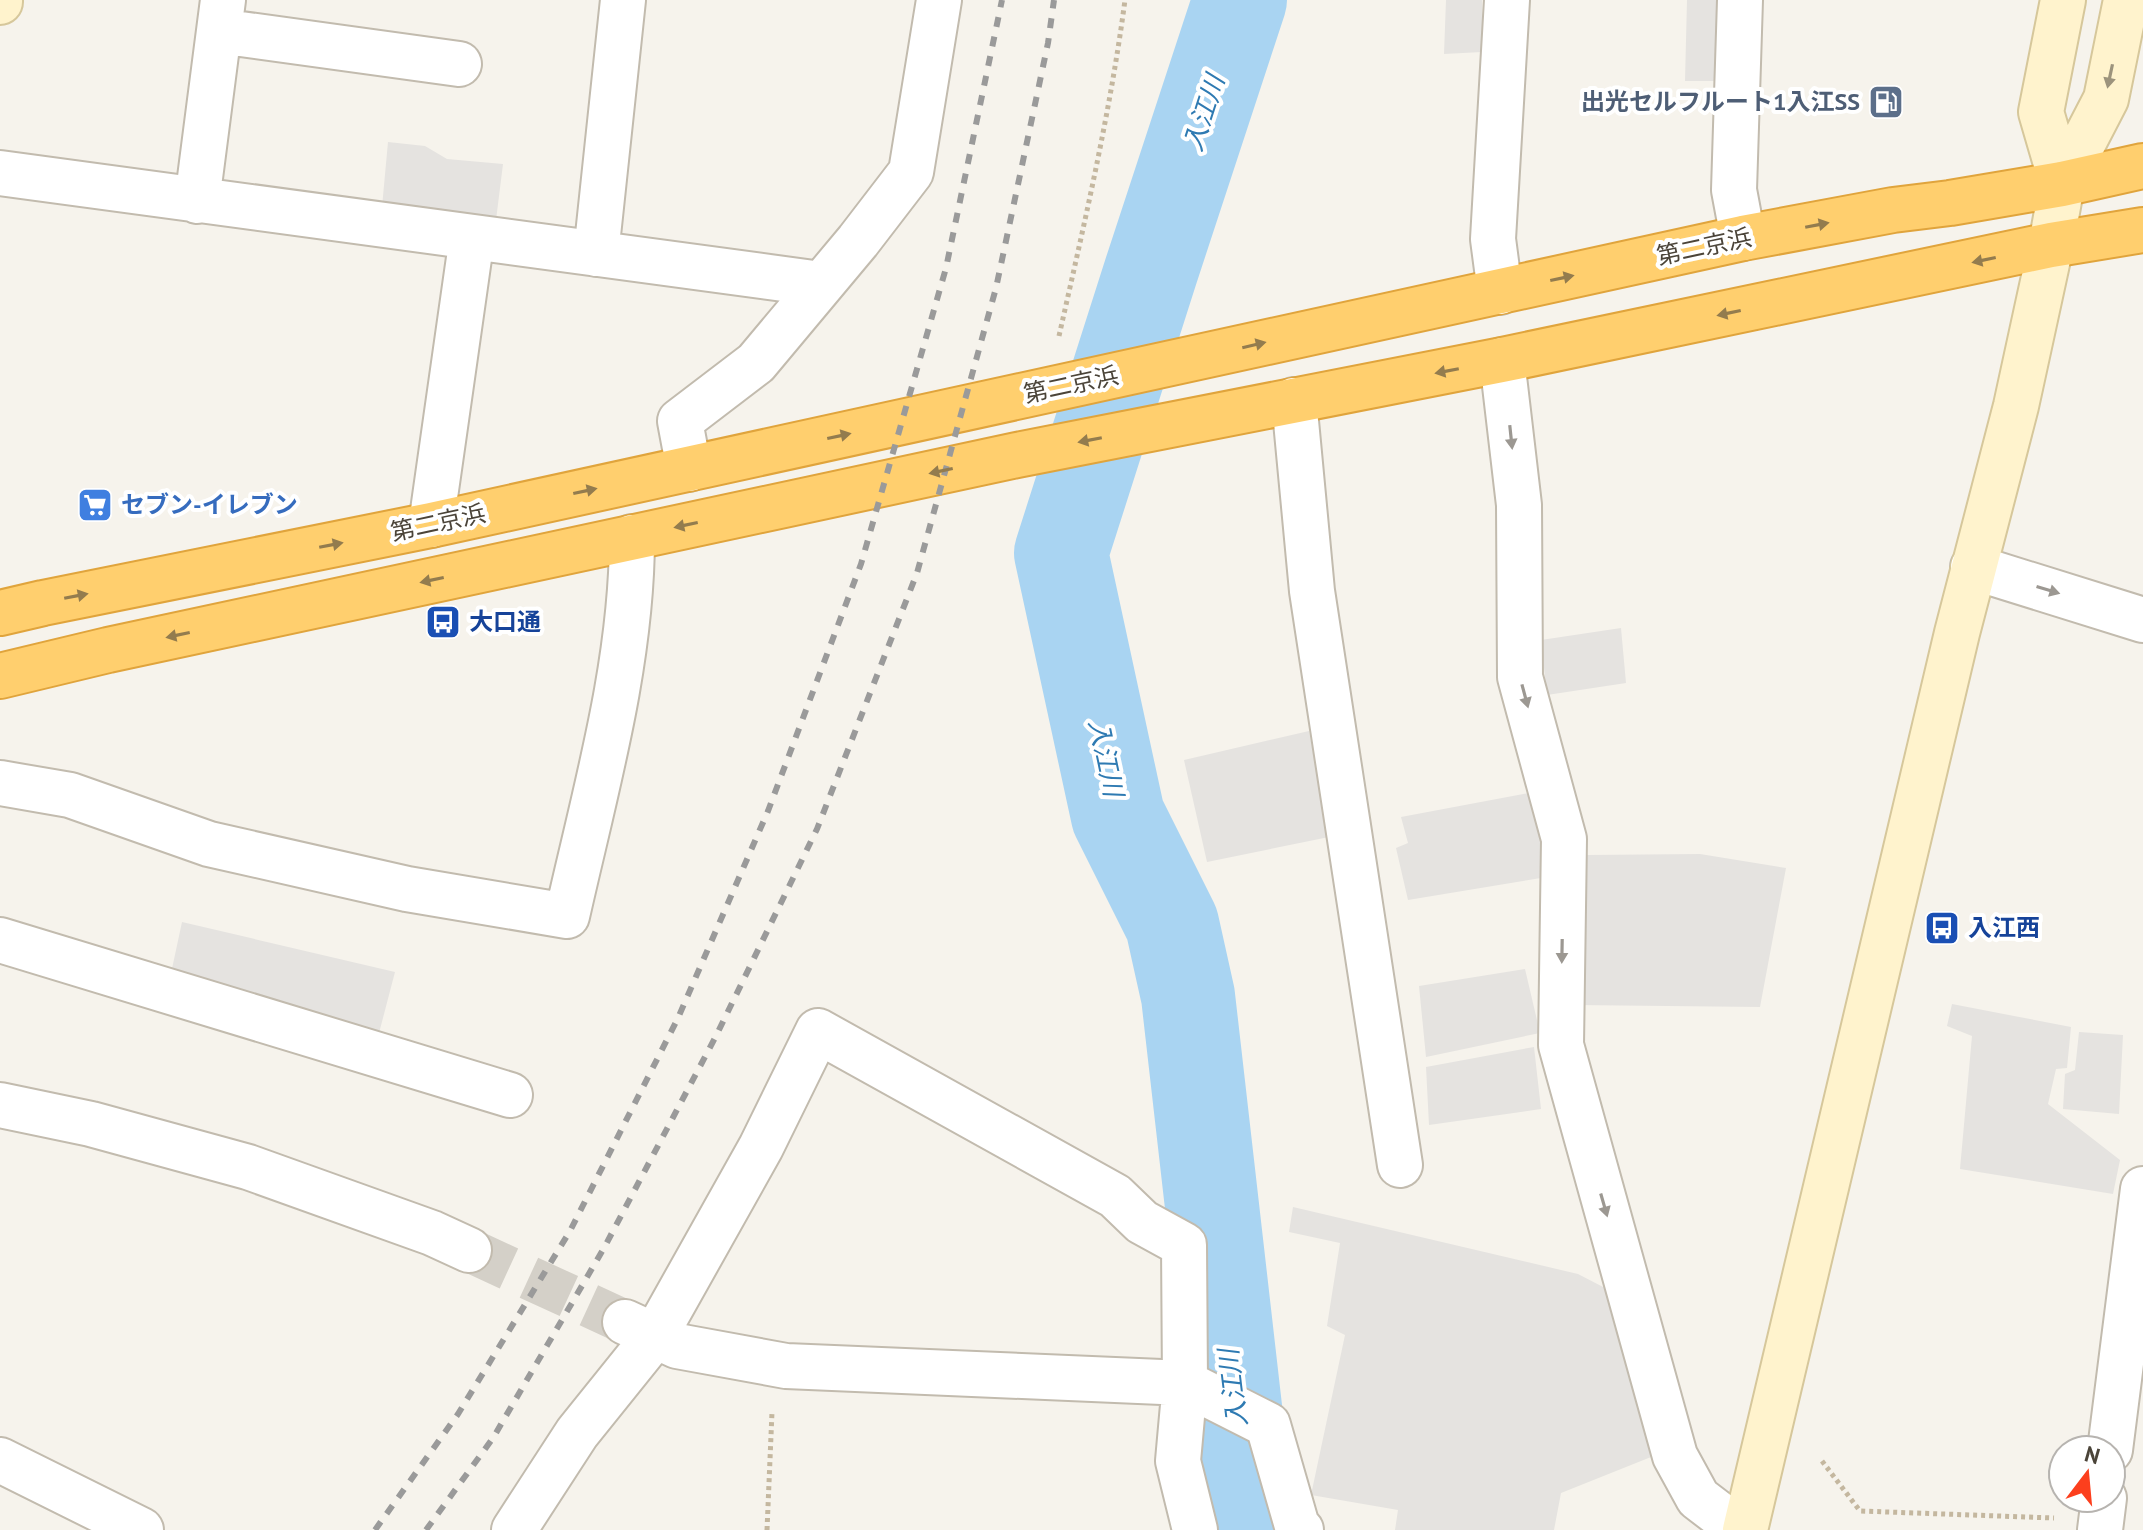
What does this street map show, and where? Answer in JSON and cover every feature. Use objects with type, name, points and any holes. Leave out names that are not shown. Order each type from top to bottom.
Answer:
[{"type":"highway","name":"第二京浜","points":[[0,613],[431,525],[1743,238],[1893,210],[2062,184],[2143,166]]},
{"type":"highway","points":[[0,676],[108,650],[1017,455],[1502,360],[2051,245],[2143,230]]},
{"type":"street","points":[[596,254],[623,0]]},
{"type":"street","points":[[1500,292],[1493,239],[1507,0]]},
{"type":"street","points":[[1740,0],[1734,190],[1743,238]]},
{"type":"street","points":[[2062,184],[2041,112],[2063,0]]},
{"type":"street","points":[[1502,360],[1519,505],[1520,677],[1564,839],[1561,1045],[1675,1456],[1698,1498],[1742,1530],[1973,567],[2016,406],[2062,184],[2106,99],[2126,0]]},
{"type":"street","points":[[689,469],[680,421],[756,363],[911,172],[935,2]]},
{"type":"street","points":[[197,201],[221,15],[459,64]]},
{"type":"street","points":[[0,173],[821,284]]},
{"type":"street","points":[[431,525],[472,237]]},
{"type":"street","points":[[1294,400],[1312,591],[1400,1165]]},
{"type":"street","points":[[0,783],[70,795],[209,844],[407,889],[567,916],[620,681],[632,583],[632,537]]},
{"type":"street","points":[[1973,567],[2143,620]]},
{"type":"street","points":[[0,940],[510,1095]]},
{"type":"street","points":[[514,1530],[640,1329],[761,1147],[818,1031],[1115,1196],[1142,1222],[1184,1245],[1185,1383],[1178,1461],[1195,1530]]},
{"type":"street","points":[[0,1105],[91,1124],[248,1167],[432,1233],[469,1250]]},
{"type":"street","points":[[2112,1434],[2143,1189]]},
{"type":"street","points":[[640,1329],[677,1346],[802,1367],[1185,1383],[1268,1425],[1297,1526],[1301,1530]]},
{"type":"street","points":[[0,1460],[141,1530]]},
{"type":"path","points":[[1058,338],[1116,67],[1125,0]]},
{"type":"path","points":[[767,1530],[774,1363]]},
{"type":"path","points":[[1822,1461],[1860,1511],[2101,1516]]},
{"type":"shaded area","points":[[1446,0],[1482,0],[1482,52],[1444,54]]},
{"type":"shaded area","points":[[1687,0],[1721,0],[1720,81],[1685,81]]},
{"type":"shaded area","points":[[388,142],[425,146],[447,159],[503,164],[496,220],[382,207]]},
{"type":"shaded area","points":[[1621,628],[1626,683],[1547,695],[1541,640]]},
{"type":"shaded area","points":[[1309,731],[1329,837],[1207,862],[1184,760]]},
{"type":"shaded area","points":[[1534,792],[1547,877],[1408,900],[1396,848],[1408,843],[1401,817]]},
{"type":"shaded area","points":[[1700,854],[1786,868],[1760,1007],[1575,1005],[1587,855]]},
{"type":"shaded area","points":[[182,922],[395,972],[378,1037],[170,978]]},
{"type":"shaded area","points":[[1525,969],[1540,1033],[1426,1057],[1419,986]]},
{"type":"shaded area","points":[[1952,1004],[2071,1027],[2067,1068],[2056,1069],[2048,1104],[2120,1160],[2113,1194],[1960,1169],[1972,1036],[1947,1026]]},
{"type":"shaded area","points":[[2079,1032],[2123,1035],[2119,1114],[2063,1109],[2065,1074],[2075,1070]]},
{"type":"shaded area","points":[[1534,1047],[1541,1109],[1429,1125],[1426,1067]]},
{"type":"shaded area","points":[[1293,1207],[1578,1274],[1607,1289],[1656,1455],[1561,1493],[1554,1530],[1395,1530],[1398,1510],[1311,1495],[1345,1335],[1327,1326],[1340,1243],[1289,1232]]},
{"type":"waterway","name":"入江川","points":[[1240,0],[1061,553],[1118,816],[1172,924],[1188,996],[1249,1530]]},
{"type":"tunnel","points":[[469,1250],[625,1322]]},
{"type":"railway","points":[[375,1530],[458,1414],[570,1231],[678,1018],[768,811],[861,564],[946,268],[1002,0]]},
{"type":"railway","points":[[426,1530],[493,1438],[604,1248],[716,1036],[817,829],[917,573],[996,288],[1048,43],[1054,0]]},
{"type":"place","name":"出光セルフルート1入江SS","points":[[1886,102]]},
{"type":"place","name":"セブン-イレブン","points":[[95,505]]},
{"type":"place","name":"大口通","points":[[443,622]]},
{"type":"place","name":"入江西","points":[[1942,928]]}]
